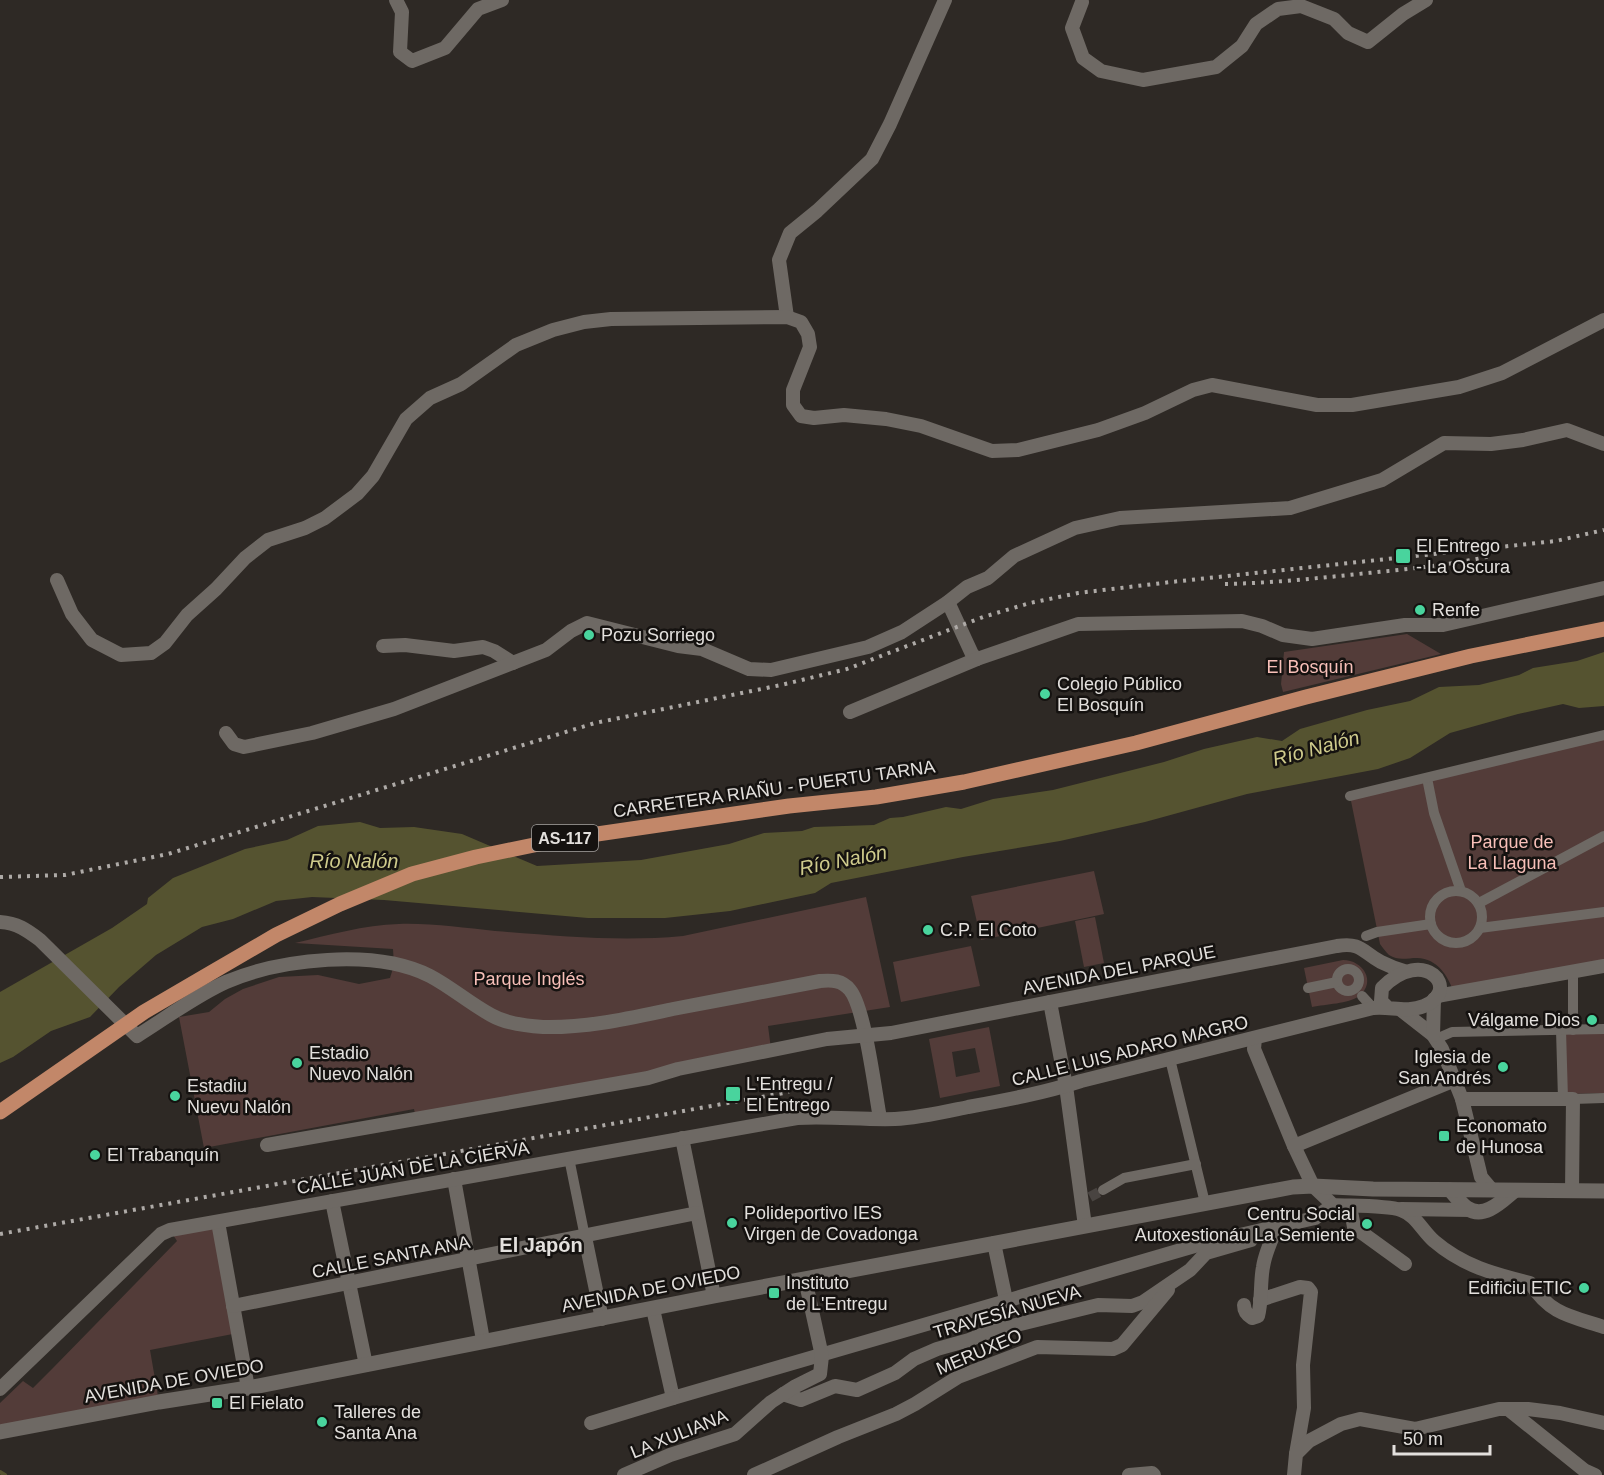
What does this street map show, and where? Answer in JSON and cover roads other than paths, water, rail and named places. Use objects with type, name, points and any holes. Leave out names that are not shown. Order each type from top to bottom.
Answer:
[{"type":"main road","name":"CARRETERA RIAÑU - PUERTU TARNA","points":[[0,1112],[144,1012],[276,935],[340,904],[412,874],[563,838],[789,806],[876,797],[964,782],[1136,743],[1471,656],[1604,629]]},
{"type":"street","points":[[396,0],[402,12],[400,52],[412,61],[445,48],[478,9],[502,0]]},
{"type":"street","points":[[787,317],[780,260],[790,233],[872,159],[945,0]]},
{"type":"street","points":[[1082,2],[1072,28],[1083,58],[1101,71],[1143,80],[1216,67],[1242,46],[1256,24],[1278,9],[1301,6],[1334,19],[1348,33],[1368,42],[1403,14],[1426,0]]},
{"type":"street","points":[[57,580],[72,614],[92,640],[121,655],[151,653],[165,643],[187,615],[245,558],[268,540],[305,528],[325,518],[357,494],[373,476],[406,419],[430,398],[461,384],[516,345],[553,330],[584,322],[611,319],[787,317],[801,322],[808,334],[810,347],[793,390],[793,405],[801,416],[814,418],[844,414],[886,418],[921,426],[992,451],[1018,450],[1098,430],[1145,413],[1193,390],[1212,385],[1317,405],[1352,405],[1459,387],[1502,373],[1604,320]]},
{"type":"street","points":[[226,733],[234,744],[244,747],[312,733],[394,709],[546,650],[571,631],[587,623],[702,649],[749,669],[771,670],[868,647],[902,632],[951,608],[967,587],[988,578],[1014,556],[1075,528],[1120,518],[1290,508],[1383,480],[1444,443],[1491,444],[1568,430],[1604,444]]},
{"type":"street","points":[[850,712],[974,654],[1078,624],[1242,621],[1283,635],[1312,639],[1405,625],[1443,625],[1604,588]]},
{"type":"street","points":[[951,608],[974,654]]},
{"type":"street","points":[[383,646],[405,645],[454,651],[483,647],[495,651],[513,663]]},
{"type":"street","points":[[1350,796],[1604,735]]},
{"type":"street","points":[[1427,778],[1434,813],[1461,891]]},
{"type":"street","points":[[1479,903],[1604,836]]},
{"type":"street","points":[[1453,890],[1461,891],[1474,897],[1482,911],[1480,928],[1474,936],[1458,943],[1441,938],[1435,932],[1431,924],[1431,909],[1439,897],[1453,890]]},
{"type":"street","points":[[1480,928],[1604,912]]},
{"type":"street","points":[[0,922],[10,922],[23,927],[46,946],[137,1036],[202,994],[246,974],[314,961],[356,960],[414,969],[430,976],[492,1016],[519,1024],[543,1027],[595,1025],[834,980],[844,984],[852,992],[865,1035],[880,1118]]},
{"type":"street","points":[[1366,936],[1377,932],[1431,924]]},
{"type":"street","name":"AVENIDA DEL PARQUE","points":[[267,1145],[648,1078],[678,1069],[836,1037],[891,1033],[1349,944],[1360,946],[1376,959],[1404,971],[1424,970],[1433,974],[1454,992]]},
{"type":"street","points":[[1376,959],[1385,1003]]},
{"type":"street","name":"CALLE LUIS ADARO MAGRO","points":[[895,1119],[925,1116],[1051,1091],[1385,1003],[1424,1006],[1436,998],[1454,992],[1604,966]]},
{"type":"street","points":[[1385,1003],[1392,978],[1404,971]]},
{"type":"street","points":[[1573,972],[1573,1029]]},
{"type":"street","points":[[1434,1037],[1439,981]]},
{"type":"street","points":[[1308,988],[1337,982]]},
{"type":"street","points":[[1362,996],[1385,1003],[1434,1037],[1442,1049],[1462,1100],[1481,1177],[1496,1198],[1494,1207]]},
{"type":"street","points":[[1050,1002],[1086,1199],[1085,1226]]},
{"type":"street","points":[[1434,1037],[1452,1032],[1604,1029]]},
{"type":"street","points":[[1560,1030],[1568,1099],[1572,1191]]},
{"type":"street","points":[[1255,1038],[1254,1049],[1312,1186],[1333,1205],[1480,1212],[1494,1207],[1514,1191]]},
{"type":"street","points":[[1170,1059],[1205,1203]]},
{"type":"street","points":[[1294,1146],[1455,1080]]},
{"type":"street","points":[[1462,1100],[1604,1098]]},
{"type":"street","name":"CALLE JUAN DE LA CIERVA","points":[[0,1389],[161,1234],[170,1230],[797,1118],[895,1119]]},
{"type":"street","points":[[682,1138],[714,1296]]},
{"type":"street","points":[[569,1158],[602,1319]]},
{"type":"street","points":[[1103,1190],[1124,1178],[1196,1164]]},
{"type":"street","points":[[454,1179],[483,1340]]},
{"type":"street","name":"AVENIDA DE OVIEDO","points":[[0,1432],[248,1388],[483,1340],[1293,1187],[1604,1191]]},
{"type":"street","points":[[1450,1190],[1466,1208],[1471,1210]]},
{"type":"street","points":[[332,1201],[366,1365]]},
{"type":"street","points":[[591,1424],[1205,1243],[1315,1218],[1333,1205]]},
{"type":"street","points":[[1350,1206],[1354,1227],[1405,1264]]},
{"type":"street","points":[[1399,1209],[1409,1214],[1434,1241],[1458,1258],[1480,1270],[1530,1283],[1540,1299],[1548,1305],[1565,1315],[1604,1327]]},
{"type":"street","name":"CALLE SANTA ANA","points":[[233,1306],[697,1213]]},
{"type":"street","points":[[218,1222],[248,1388]]},
{"type":"street","points":[[1244,1305],[1244,1309],[1252,1317],[1258,1316],[1263,1263],[1276,1228]]},
{"type":"street","name":"TRAVESÍA NUEVA","points":[[783,1394],[801,1400],[835,1386],[857,1390],[895,1373],[914,1359],[991,1331],[1098,1305],[1132,1306],[1143,1302],[1190,1270],[1206,1253],[1249,1242],[1276,1228]]},
{"type":"street","points":[[994,1243],[1006,1300]]},
{"type":"street","points":[[805,1279],[822,1356]]},
{"type":"street","name":"MERUXEO","points":[[754,1475],[915,1404],[958,1377],[1037,1347],[1113,1349],[1122,1345],[1150,1314],[1173,1281]]},
{"type":"street","points":[[1260,1300],[1300,1287],[1308,1288],[1311,1292],[1303,1365],[1304,1408],[1294,1475]]},
{"type":"street","points":[[653,1309],[673,1398]]},
{"type":"street","name":"LA XULIANA","points":[[624,1475],[670,1455],[735,1434],[771,1402],[820,1374],[822,1356]]},
{"type":"street","points":[[1508,1409],[1584,1470],[1595,1475]]},
{"type":"street","points":[[1296,1454],[1309,1442],[1341,1424],[1360,1419],[1415,1429],[1499,1410],[1528,1409],[1560,1413],[1604,1423]]},
{"type":"street","points":[[1129,1475],[1154,1475]]},
{"type":"water","name":"Río Nalón","points":[[1604,652],[1604,706],[1579,708],[1563,704],[1518,714],[1450,733],[1410,758],[1378,769],[1247,794],[1145,822],[1060,841],[831,883],[815,893],[730,911],[665,918],[588,918],[384,900],[312,897],[276,901],[233,919],[202,927],[156,955],[119,987],[90,1017],[51,1031],[13,1057],[0,1063],[0,992],[112,928],[147,904],[148,898],[173,878],[245,849],[287,840],[318,826],[360,822],[380,828],[414,827],[462,834],[537,866],[641,860],[729,844],[764,833],[802,831],[814,827],[874,825],[890,818],[946,807],[961,809],[993,799],[1053,790],[1257,737],[1282,741],[1300,729],[1367,710],[1410,701],[1439,687],[1479,685],[1519,675],[1533,668],[1577,661]]},
{"type":"waterway","points":[[0,1472],[5,1475]]},
{"type":"tunnel","points":[[1090,1197],[1103,1190]]},
{"type":"railway","points":[[0,877],[65,875],[168,854],[595,723],[781,685],[847,669],[983,617],[1030,603],[1078,593],[1171,582],[1556,541],[1604,530]]},
{"type":"railway","points":[[1225,584],[1261,583],[1399,570],[1491,556]]},
{"type":"railway","points":[[0,1234],[789,1092]]},
{"type":"place","name":"El Entrego - La Oscura","points":[[1403,556]]},
{"type":"place","name":"Renfe","points":[[1420,610]]},
{"type":"place","name":"Pozu Sorriego","points":[[589,635]]},
{"type":"place","name":"Colegio Público El Bosquín","points":[[1045,694]]},
{"type":"place","name":"C.P. El Coto","points":[[928,930]]},
{"type":"place","name":"Válgame Dios","points":[[1592,1020]]},
{"type":"place","name":"Estadio Nuevo Nalón","points":[[297,1063]]},
{"type":"place","name":"Iglesia de San Andrés","points":[[1503,1067]]},
{"type":"place","name":"L'Entregu / El Entrego","points":[[733,1094]]},
{"type":"place","name":"Estadiu Nuevu Nalón","points":[[175,1096]]},
{"type":"place","name":"Economato de Hunosa","points":[[1444,1136]]},
{"type":"place","name":"El Trabanquín","points":[[95,1155]]},
{"type":"place","name":"Polideportivo IES Virgen de Covadonga","points":[[732,1223]]},
{"type":"place","name":"Centru Social Autoxestionáu La Semiente","points":[[1367,1224]]},
{"type":"place","name":"Edificiu ETIC","points":[[1584,1288]]},
{"type":"place","name":"Instituto de L'Entregu","points":[[774,1293]]},
{"type":"place","name":"El Fielato","points":[[217,1403]]},
{"type":"place","name":"Talleres de Santa Ana","points":[[322,1422]]},
{"type":"district","name":"El Japón","points":[[541,1245]]},
{"type":"park label","name":"El Bosquín","points":[[1310,667]]},
{"type":"park label","name":"Parque de La Llaguna","points":[[1512,852]]},
{"type":"park label","name":"Parque Inglés","points":[[529,979]]}]
